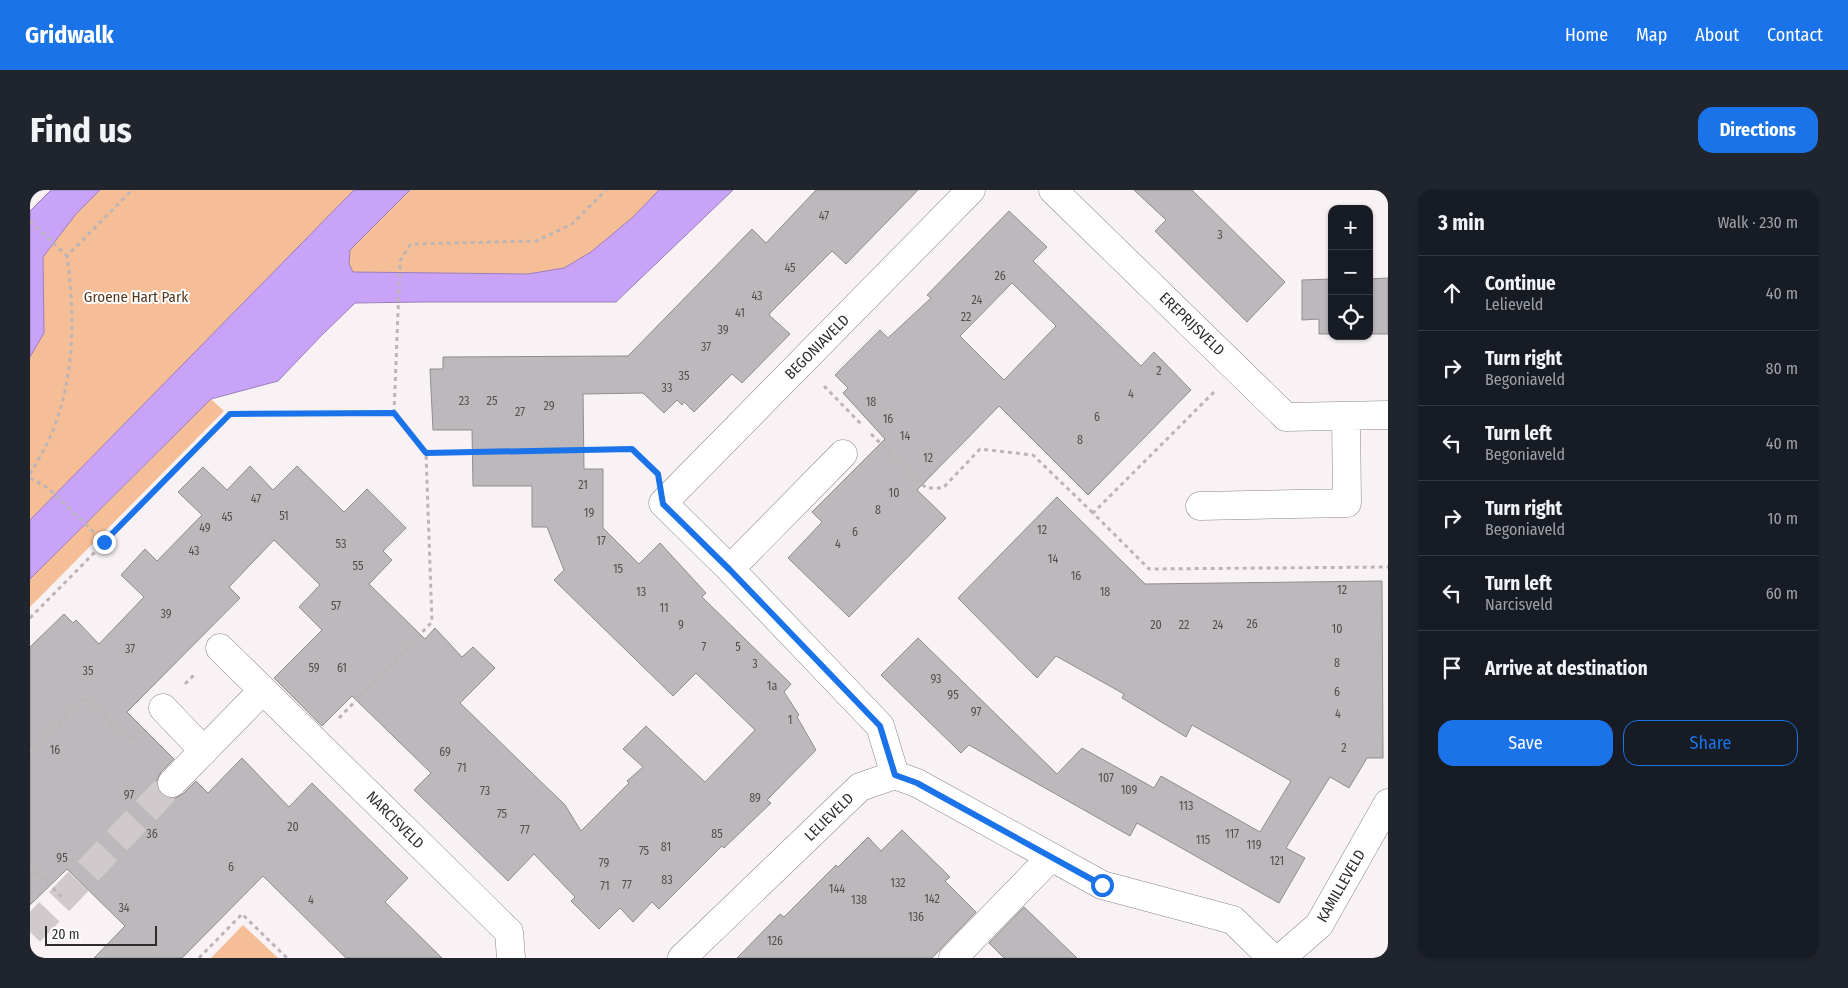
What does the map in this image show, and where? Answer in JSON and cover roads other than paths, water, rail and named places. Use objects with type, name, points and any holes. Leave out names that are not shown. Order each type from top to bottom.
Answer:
[{"type":"street","name":"BEGONIAVELD","points":[[730,570],[663,504],[971,190]]},
{"type":"street","name":"EREPRIJSVELD","points":[[1053,190],[1286,417],[1388,415]]},
{"type":"street","points":[[1200,506],[1347,504],[1346,416]]},
{"type":"street","points":[[843,454],[730,570],[880,726],[895,775],[917,783],[1102,885],[1233,920],[1272,958]]},
{"type":"street","name":"NARCISVELD","points":[[220,648],[509,932],[512,958]]},
{"type":"street","points":[[172,783],[263,690]]},
{"type":"street","points":[[162,708],[204,751]]},
{"type":"street","name":"LELIEVELD","points":[[682,958],[860,787],[895,775]]},
{"type":"street","name":"KAMILLEVELD","points":[[1281,958],[1319,926],[1388,803]]},
{"type":"street","points":[[952,958],[1050,858]]},
{"type":"tunnel","points":[[30,932],[172,783]]},
{"type":"park label","name":"Groene Hart Park","points":[[136,297]]}]
